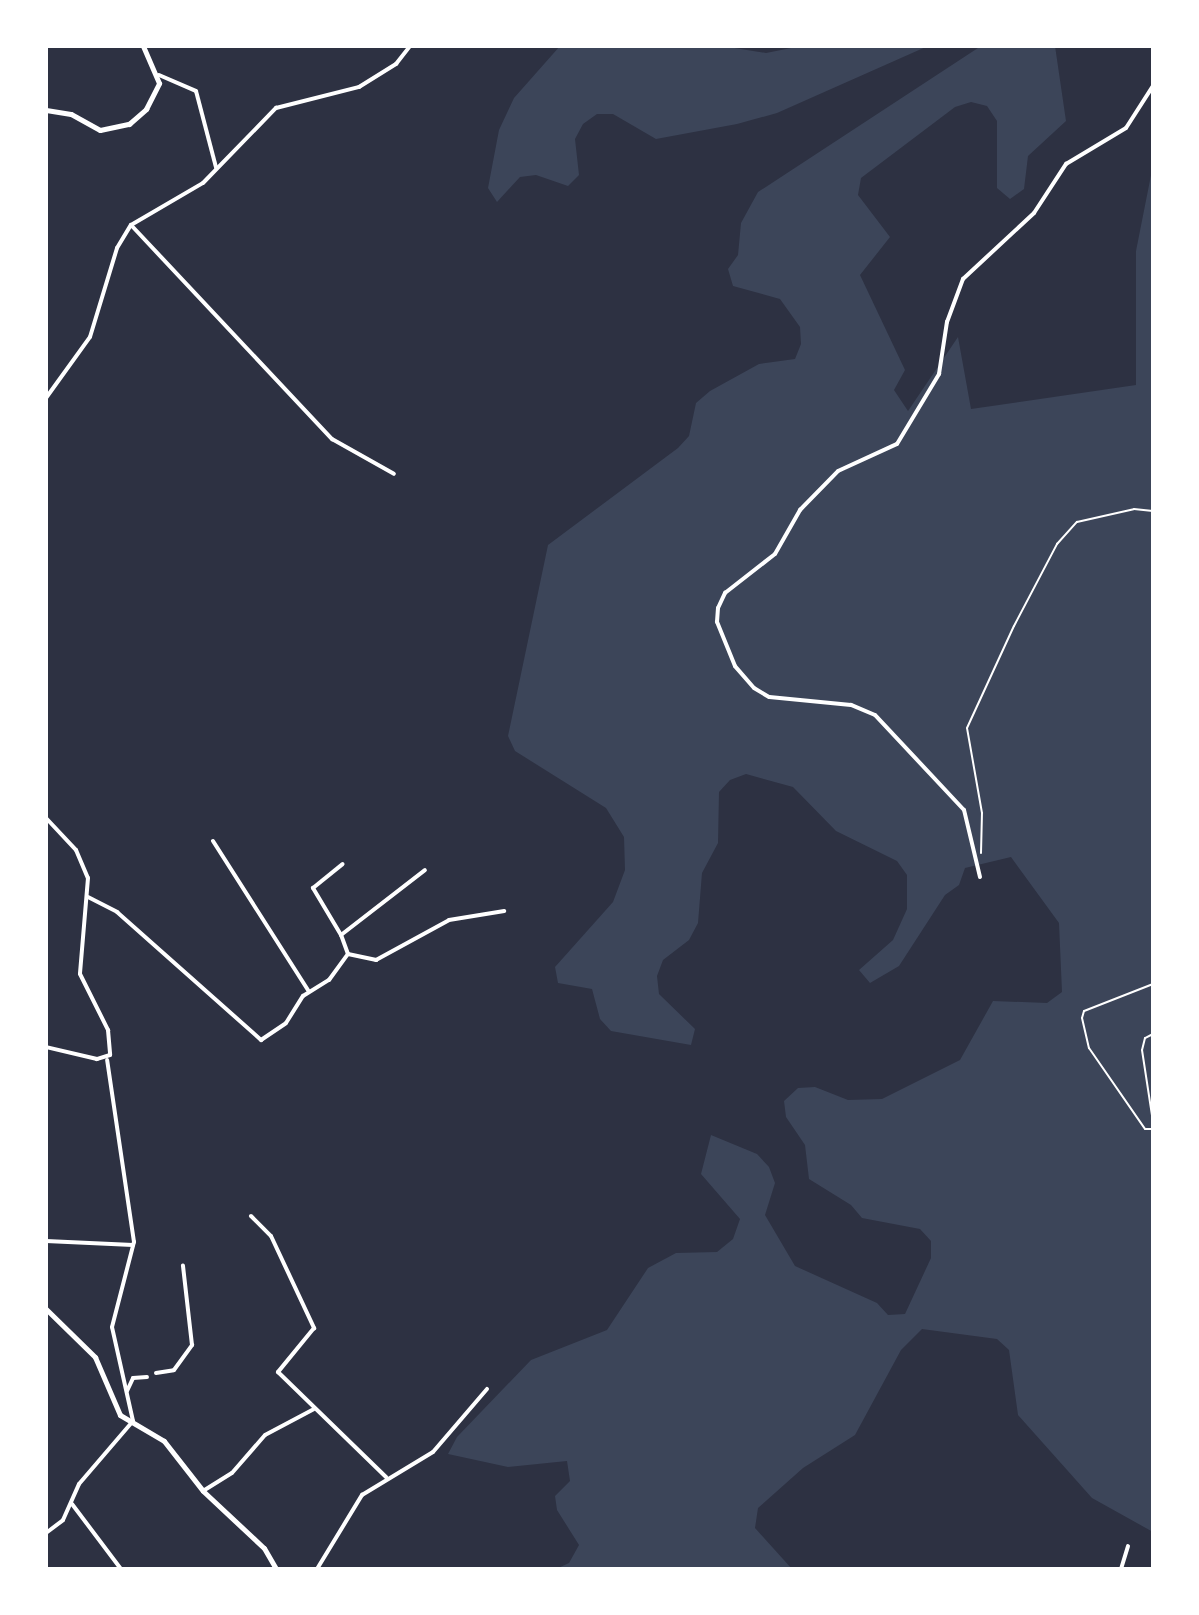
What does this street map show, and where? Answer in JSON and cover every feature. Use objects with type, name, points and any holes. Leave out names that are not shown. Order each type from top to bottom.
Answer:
[{"type":"street","points":[[143,46],[159,75],[196,91],[216,167]]},
{"type":"street","points":[[46,398],[90,337],[117,248],[131,225],[203,183],[276,108],[359,87],[396,64],[410,46]]},
{"type":"street","points":[[46,110],[71,114],[100,130],[121,128],[154,98],[159,75]]},
{"type":"street","points":[[980,877],[964,810],[881,721],[851,705],[769,697],[754,688],[735,666],[717,622],[718,608],[725,593],[775,554],[800,510],[838,471],[897,444],[939,374],[947,322],[963,279],[1034,213],[1066,164],[1126,128],[1153,86]]},
{"type":"street","points":[[131,225],[332,439],[394,474]]},
{"type":"street","points":[[46,818],[82,861],[88,897],[80,974],[108,1030],[107,1060],[133,1245],[112,1327],[133,1421]]},
{"type":"street","points":[[213,841],[309,991]]},
{"type":"street","points":[[343,864],[313,888],[341,935],[348,954]]},
{"type":"street","points":[[341,935],[425,870]]},
{"type":"street","points":[[88,897],[117,912],[261,1040],[286,1023],[309,991],[329,980],[348,954]]},
{"type":"street","points":[[348,954],[376,960],[449,920],[504,911]]},
{"type":"street","points":[[46,1047],[107,1060]]},
{"type":"street","points":[[251,1216],[271,1236],[314,1328],[278,1372],[386,1477]]},
{"type":"street","points":[[46,1241],[133,1245]]},
{"type":"street","points":[[156,1373],[174,1370],[192,1345],[183,1266]]},
{"type":"street","points":[[46,1309],[85,1343],[110,1400],[120,1415],[164,1441],[203,1491],[264,1548],[276,1569]]},
{"type":"street","points":[[127,1397],[133,1378],[147,1377]]},
{"type":"street","points":[[317,1569],[362,1495],[386,1477],[433,1452],[487,1389]]},
{"type":"street","points":[[203,1491],[232,1473],[265,1435],[314,1409]]},
{"type":"street","points":[[46,1533],[72,1504],[79,1484],[133,1421]]},
{"type":"street","points":[[72,1504],[121,1569]]},
{"type":"street","points":[[1121,1569],[1128,1546]]},
{"type":"path","points":[[980,877],[982,813],[967,728],[1014,626],[1057,544],[1077,522],[1134,509],[1153,511]]},
{"type":"path","points":[[1153,984],[1084,1011],[1082,1018],[1089,1048],[1145,1129],[1153,1129]]},
{"type":"path","points":[[1153,1034],[1145,1038],[1142,1050],[1153,1122]]},
{"type":"shaded area","points":[[560,46],[722,46],[766,53],[801,46],[928,46],[777,113],[737,124],[656,139],[613,114],[597,114],[583,124],[575,139],[579,175],[568,186],[536,175],[520,177],[497,202],[488,188],[499,130],[514,98]]},
{"type":"shaded area","points":[[981,46],[1055,46],[1066,121],[1028,156],[1024,189],[1010,199],[997,188],[997,121],[987,106],[971,102],[955,107],[861,178],[858,195],[890,237],[860,275],[905,370],[894,390],[908,411],[958,337],[971,409],[1136,385],[1136,251],[1153,165],[1153,1532],[1092,1498],[1018,1415],[1009,1350],[997,1339],[922,1329],[901,1350],[855,1435],[803,1468],[758,1508],[755,1528],[792,1569],[556,1569],[569,1563],[579,1545],[557,1510],[555,1496],[570,1481],[567,1461],[508,1467],[448,1454],[457,1437],[531,1360],[607,1330],[648,1268],[676,1253],[717,1252],[733,1239],[740,1219],[701,1174],[711,1135],[757,1154],[769,1167],[775,1183],[765,1215],[795,1266],[877,1303],[888,1315],[905,1314],[931,1258],[931,1241],[920,1229],[862,1218],[851,1205],[809,1179],[805,1145],[786,1117],[784,1101],[798,1088],[815,1087],[848,1100],[882,1099],[960,1060],[993,1001],[1047,1003],[1062,992],[1059,923],[1011,857],[965,868],[959,885],[945,895],[899,966],[870,983],[859,970],[893,940],[907,909],[907,875],[897,861],[836,831],[793,787],[746,774],[730,780],[719,792],[718,843],[702,873],[698,923],[689,940],[663,960],[657,976],[659,994],[695,1029],[691,1045],[611,1031],[600,1019],[592,989],[558,983],[555,967],[613,902],[625,870],[624,837],[606,808],[515,751],[508,736],[548,545],[678,448],[689,436],[696,403],[710,391],[759,364],[795,359],[801,344],[800,327],[780,299],[733,286],[728,269],[738,255],[741,223],[758,192]]}]
